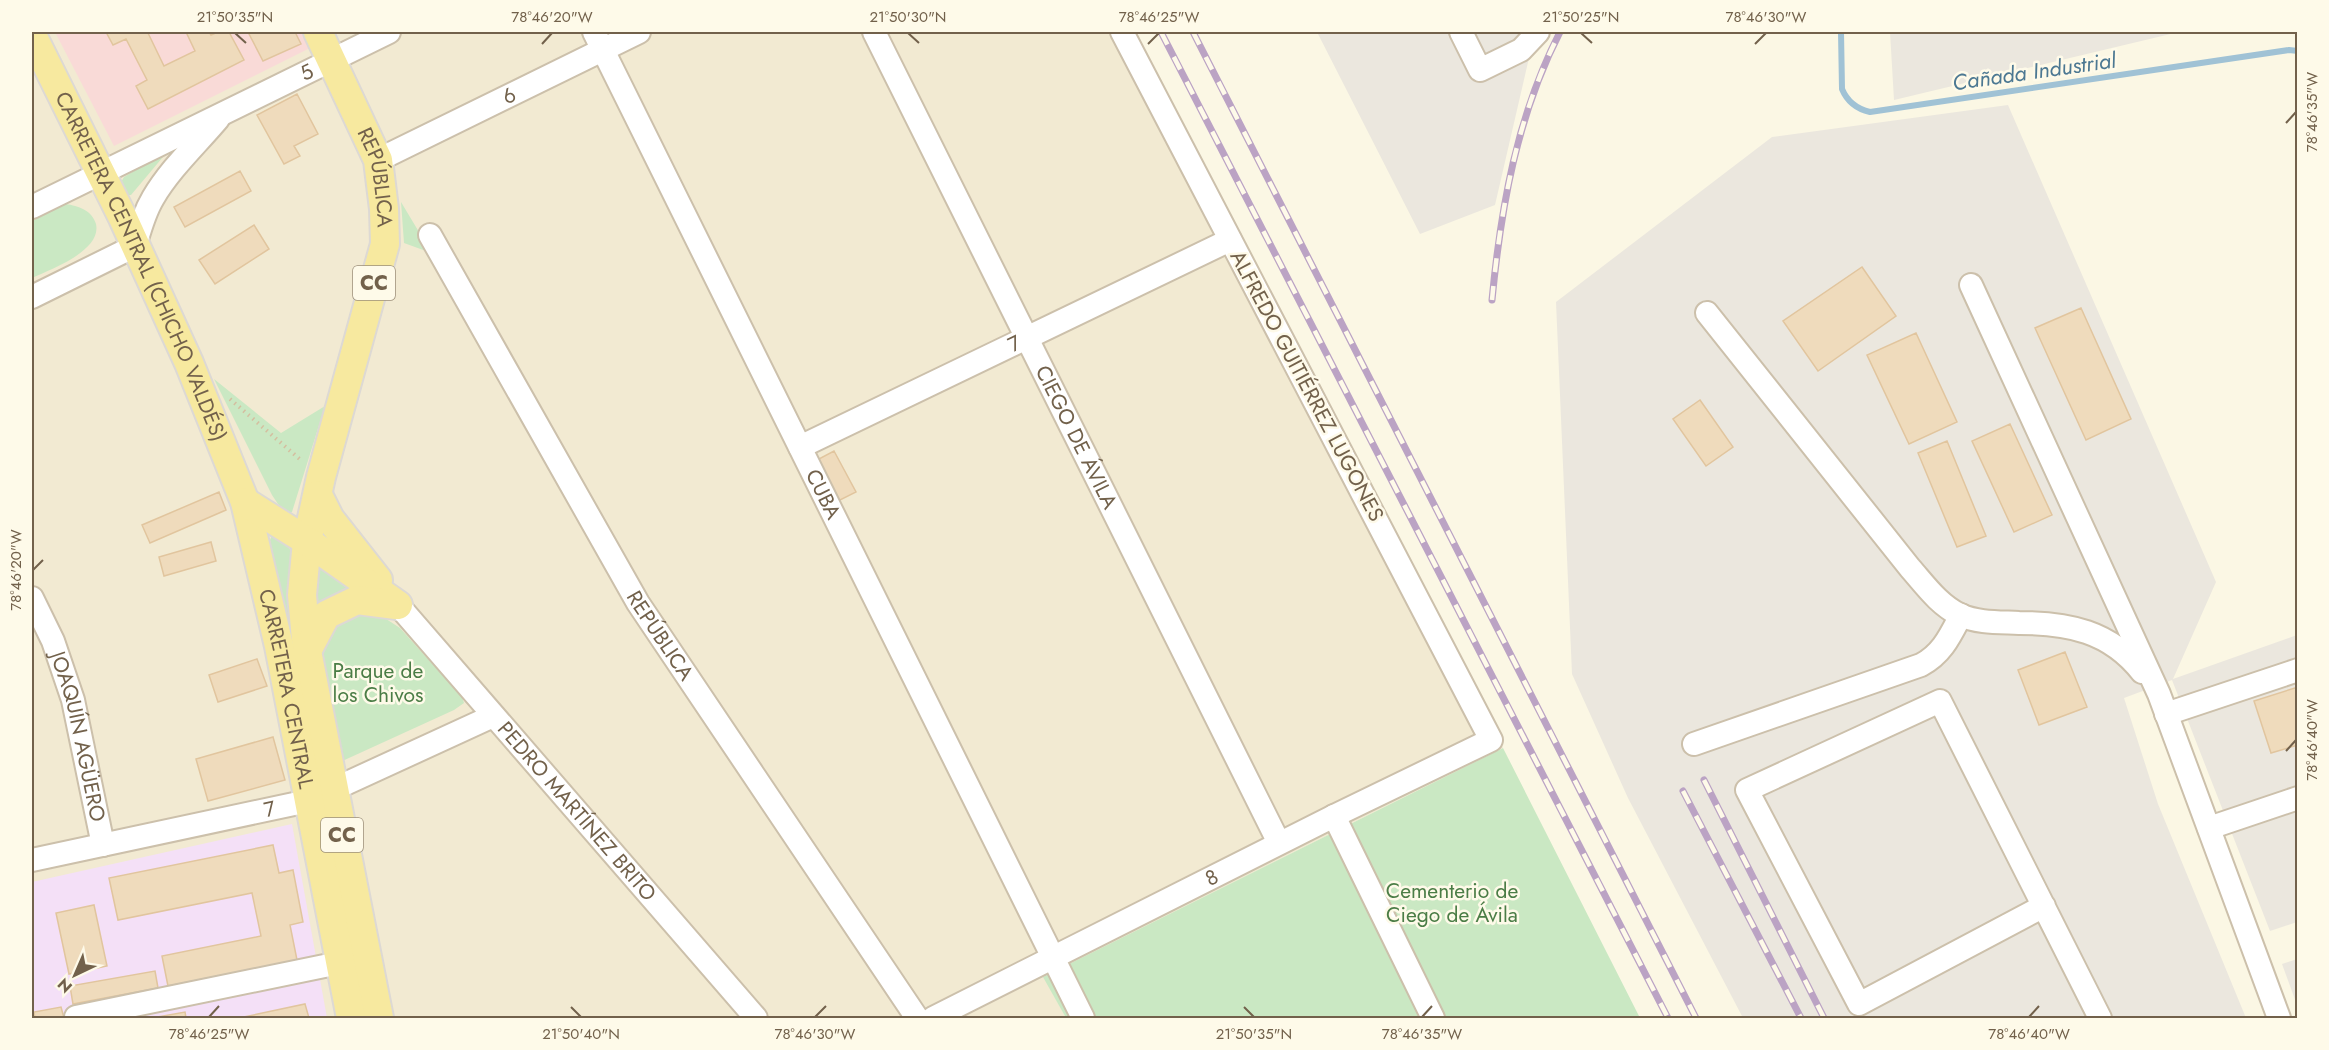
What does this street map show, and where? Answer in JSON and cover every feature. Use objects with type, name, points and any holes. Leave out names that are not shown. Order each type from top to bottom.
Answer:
[{"type":"main road","name":"REPÚBLICA","points":[[307,541],[385,244],[384,209],[378,160],[318,32]]},
{"type":"main road","name":"CARRETERA CENTRAL (CHICHO VALDÉS)","points":[[32,35],[135,246],[189,363],[245,502]]},
{"type":"main road","points":[[320,486],[330,519],[398,605]]},
{"type":"main road","points":[[245,502],[307,541],[398,605]]},
{"type":"main road","name":"CARRETERA CENTRAL","points":[[245,502],[279,646],[321,794],[379,1018]]},
{"type":"main road","name":"CARRETERA CENTRAL","points":[[307,541],[302,595],[339,963],[351,1018]]},
{"type":"main road","points":[[308,651],[326,615],[357,600],[398,605]]},
{"type":"street","name":"5","points":[[32,207],[389,32]]},
{"type":"street","name":"6","points":[[378,160],[598,40],[639,32]]},
{"type":"street","name":"CIEGO DE ÁVILA","points":[[874,32],[1280,843]]},
{"type":"street","name":"ALFREDO GUITIÉRREZ LUGONES","points":[[1122,32],[1491,740]]},
{"type":"street","points":[[1461,32],[1480,70],[1521,50],[1538,32]]},
{"type":"street","name":"CUBA","points":[[598,40],[1083,1018]]},
{"type":"street","name":"5","points":[[135,246],[143,217],[153,198],[223,113]]},
{"type":"street","name":"REPÚBLICA","points":[[430,234],[638,603],[917,1018]]},
{"type":"street","name":"7","points":[[800,447],[1230,240]]},
{"type":"street","points":[[32,297],[135,246]]},
{"type":"street","points":[[1971,285],[2163,704],[2279,1018]]},
{"type":"street","points":[[1707,313],[1910,568],[1940,602],[1961,615],[1988,622],[2046,623],[2091,632],[2119,648],[2135,663],[2163,704]]},
{"type":"street","name":"JOAQUÍN AGÜERO","points":[[32,598],[53,641],[74,700],[103,845]]},
{"type":"street","name":"PEDRO MARTÍNEZ BRITO","points":[[398,605],[756,1018]]},
{"type":"street","points":[[1694,744],[1932,660],[1942,650],[1961,615]]},
{"type":"street","points":[[2163,704],[2298,670]]},
{"type":"street","points":[[2044,906],[1859,1004],[1748,790],[1940,701],[2044,906],[2100,1018]]},
{"type":"street","name":"7","points":[[32,860],[321,794],[493,716]]},
{"type":"street","name":"8","points":[[933,1018],[1334,816],[1491,740]]},
{"type":"street","points":[[2209,828],[2298,798]]},
{"type":"street","points":[[1334,816],[1433,1018]]},
{"type":"street","points":[[76,1017],[339,963]]},
{"type":"path","points":[[224,393],[320,486]]},
{"type":"shaded area","points":[[32,32],[1136,32],[1503,748],[1044,977],[1066,1018],[32,1018]]},
{"type":"shaded area","points":[[60,32],[304,32],[312,47],[114,146],[56,34]]},
{"type":"shaded area","points":[[1317,32],[1535,32],[1495,205],[1420,234]]},
{"type":"shaded area","points":[[1890,32],[2179,32],[1894,100]]},
{"type":"shaded area","points":[[2008,105],[2216,582],[2173,679],[2297,635],[2297,922],[2270,931],[2172,680],[2124,698],[2158,804],[2246,1018],[1743,1018],[1628,798],[1572,674],[1556,302],[1772,137]]},
{"type":"shaded area","points":[[292,824],[327,1018],[32,1018],[32,882]]},
{"type":"shaded area","points":[[2298,959],[2297,1005],[2282,964]]},
{"type":"green space","points":[[168,151],[131,195],[126,195],[120,184],[124,177]]},
{"type":"green space","points":[[401,202],[422,237],[426,251],[404,243]]},
{"type":"green space","points":[[66,204],[80,208],[91,215],[96,224],[96,234],[91,243],[73,258],[32,278],[32,221]]},
{"type":"green space","points":[[214,379],[281,433],[325,406],[292,512],[289,514],[272,495]]},
{"type":"green space","points":[[272,535],[289,547],[291,552],[290,639],[270,540]]},
{"type":"green space","points":[[318,564],[352,587],[329,598],[313,618]]},
{"type":"green space","name":"Parque de los Chivos","points":[[347,611],[377,613],[400,628],[462,697],[464,703],[454,710],[338,763],[325,697],[322,661],[328,633]]},
{"type":"green space","name":"Cementerio de Ciego de Ávila","points":[[1503,748],[1640,1018],[1066,1018],[1043,977]]},
{"type":"building","points":[[106,32],[151,32],[148,33],[164,66],[195,51],[186,32],[209,32],[211,35],[218,32],[229,32],[244,60],[148,109],[136,86],[147,80],[126,39],[113,45]]},
{"type":"building","points":[[248,32],[295,32],[301,44],[263,61]]},
{"type":"building","points":[[297,94],[318,134],[294,146],[300,156],[284,164],[257,115]]},
{"type":"building","points":[[240,171],[251,191],[185,227],[174,207]]},
{"type":"building","points":[[254,225],[269,249],[215,284],[199,260]]},
{"type":"building","points":[[1862,267],[1896,316],[1818,371],[1783,321]]},
{"type":"building","points":[[2081,308],[2131,419],[2086,440],[2035,328]]},
{"type":"building","points":[[1916,333],[1957,422],[1909,444],[1867,355]]},
{"type":"building","points":[[1700,400],[1733,447],[1706,466],[1673,419]]},
{"type":"building","points":[[2010,424],[2052,515],[2014,532],[1972,441]]},
{"type":"building","points":[[1947,441],[1986,536],[1957,547],[1918,453]]},
{"type":"building","points":[[834,451],[856,492],[836,502],[815,461]]},
{"type":"building","points":[[219,492],[226,510],[150,543],[142,525]]},
{"type":"building","points":[[211,542],[216,561],[164,576],[159,557]]},
{"type":"building","points":[[2065,652],[2087,707],[2039,725],[2018,670]]},
{"type":"building","points":[[257,659],[267,686],[218,702],[209,675]]},
{"type":"building","points":[[2298,687],[2298,745],[2271,753],[2254,701]]},
{"type":"building","points":[[273,737],[285,780],[208,801],[196,759]]},
{"type":"building","points":[[273,845],[279,873],[293,870],[303,922],[290,925],[297,960],[168,986],[162,956],[261,936],[252,893],[118,920],[109,878]]},
{"type":"building","points":[[94,905],[107,966],[69,974],[56,913]]},
{"type":"building","points":[[155,971],[158,988],[73,1004],[70,986]]},
{"type":"building","points":[[305,1004],[309,1018],[239,1018]]},
{"type":"building","points":[[61,1007],[64,1018],[35,1018],[34,1012]]},
{"type":"building","points":[[185,1012],[186,1018],[152,1018]]},
{"type":"waterway","name":"Cañada Industrial","points":[[1841,32],[1842,89],[1853,104],[1870,112],[2289,50],[2298,51]]},
{"type":"railway","points":[[1161,32],[1668,1018]]},
{"type":"railway","points":[[1193,32],[1696,1018]]},
{"type":"railway","points":[[1492,300],[1500,230],[1513,162],[1532,96],[1560,32]]},
{"type":"railway","points":[[1704,780],[1824,1018]]},
{"type":"railway","points":[[1683,791],[1801,1018]]}]
